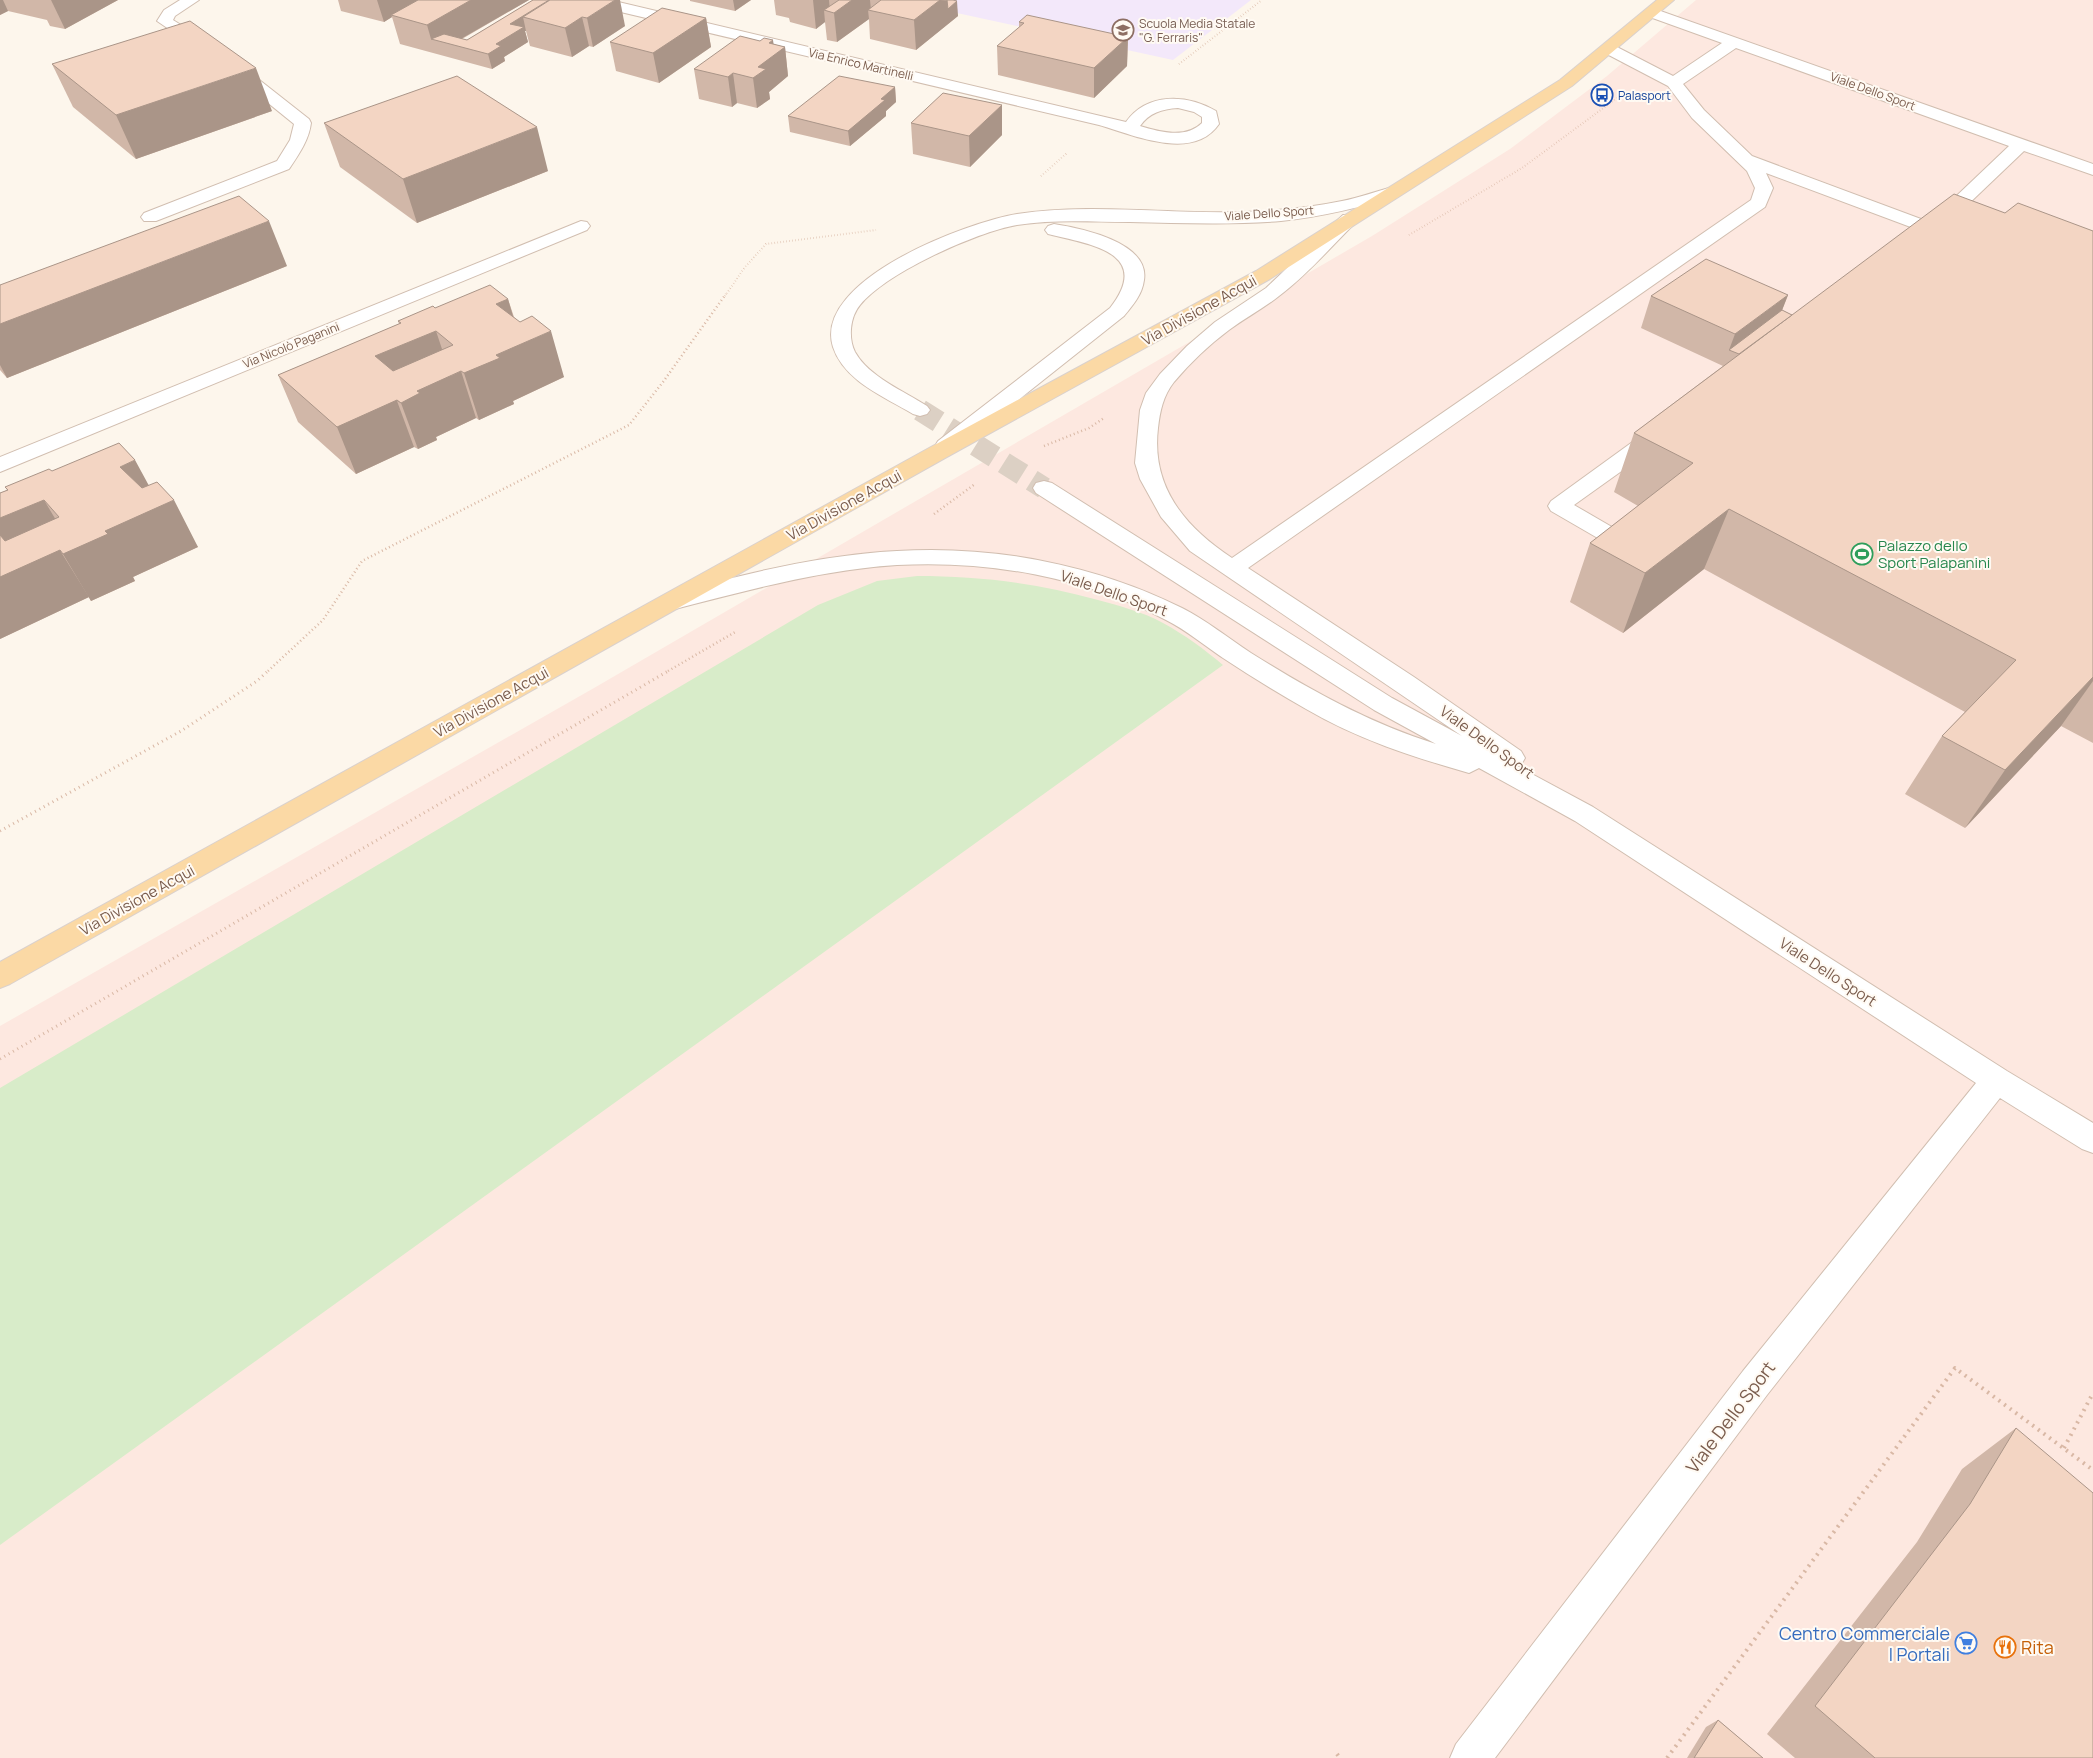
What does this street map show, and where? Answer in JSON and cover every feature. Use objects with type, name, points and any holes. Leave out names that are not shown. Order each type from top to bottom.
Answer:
[{"type":"main road","name":"Via Divisione Acqui","points":[[0,976],[937,453],[1263,275],[1566,84],[1659,6]]},
{"type":"street","points":[[150,217],[283,165],[301,135],[303,123],[221,57],[165,21],[169,13],[191,0]]},
{"type":"street","name":"Via Enrico Martinelli","points":[[591,0],[1130,128]]},
{"type":"street","name":"Viale Dello Sport","points":[[1659,6],[1736,42],[2093,170]]},
{"type":"street","points":[[1674,83],[1736,42]]},
{"type":"street","points":[[1231,569],[1635,287],[1759,203],[1764,188],[1755,169],[1698,114],[1674,83],[1609,49]]},
{"type":"street","points":[[1746,160],[1924,234],[2022,144]]},
{"type":"street","name":"Viale Dello Sport","points":[[920,410],[864,374],[845,352],[842,328],[845,314],[853,301],[868,285],[949,241],[999,223],[1018,220],[1061,217],[1257,216],[1335,208],[1393,192]]},
{"type":"street","name":"Viale Dello Sport","points":[[1350,219],[1273,292],[1222,326],[1194,350],[1167,378],[1156,393],[1150,410],[1146,440],[1146,463],[1158,492],[1172,517],[1198,546],[1477,732],[1584,814]]},
{"type":"street","name":"Via Nicolò Paganini","points":[[0,465],[581,226]]},
{"type":"street","name":"Viale Dello Sport","points":[[912,261],[996,235],[1037,229],[1056,230],[1093,237],[1116,248],[1123,253],[1134,267],[1136,280],[1133,292],[1117,312],[937,453]]},
{"type":"street","points":[[1635,287],[1658,298]]},
{"type":"street","points":[[1616,539],[1559,506],[1669,425]]},
{"type":"street","name":"Viale Dello Sport","points":[[1044,488],[1383,704],[1584,814],[1996,1080],[2093,1140]]},
{"type":"street","name":"Viale Dello Sport","points":[[671,602],[791,574],[860,561],[933,558],[985,560],[1032,566],[1117,591],[1174,614],[1248,662],[1340,716],[1393,739],[1523,780]]},
{"type":"street","name":"Viale Dello Sport","points":[[1470,1758],[1755,1383],[1996,1080]]},
{"type":"path","points":[[1173,69],[1262,0]]},
{"type":"path","points":[[1039,177],[1104,121]]},
{"type":"path","points":[[0,831],[181,731],[257,681],[323,620],[362,561],[629,426],[663,382],[745,267],[766,244],[884,229]]},
{"type":"path","points":[[1667,1758],[1956,1368],[2093,1470]]},
{"type":"path","points":[[2064,1448],[2093,1393]]},
{"type":"shaded area","name":"Scuola Media Statale \"G. Ferraris\"","points":[[897,0],[1251,0],[1173,60]]},
{"type":"shaded area","points":[[1696,0],[2093,0],[2093,1758],[0,1758],[0,1026],[594,688],[1372,236],[1510,149],[1607,76]]},
{"type":"green space","points":[[917,576],[963,577],[1031,585],[1076,594],[1115,605],[1139,612],[1163,623],[1194,642],[1223,665],[0,1545],[0,1088],[818,605],[877,581]]},
{"type":"building","points":[[418,0],[471,0],[427,25],[391,15]]},
{"type":"building","points":[[533,0],[549,0],[510,24],[524,27],[496,44],[501,46],[488,54],[431,39],[444,34],[467,40]]},
{"type":"building","points":[[550,0],[615,0],[587,18],[582,17],[565,28],[523,17]]},
{"type":"building","points":[[839,0],[852,0],[834,13],[824,10]]},
{"type":"building","points":[[881,0],[940,0],[914,20],[868,10]]},
{"type":"building","points":[[947,0],[953,0],[957,1],[948,9]]},
{"type":"building","points":[[662,8],[706,18],[653,53],[610,42]]},
{"type":"building","points":[[1027,15],[1128,37],[1094,68],[997,46],[1024,23],[1019,22]]},
{"type":"building","points":[[190,21],[256,68],[116,115],[52,64]]},
{"type":"building","points":[[740,36],[760,41],[764,38],[773,40],[769,43],[785,47],[758,67],[766,69],[753,78],[733,73],[728,77],[694,69]]},
{"type":"building","points":[[457,76],[537,127],[403,179],[324,123]]},
{"type":"building","points":[[839,76],[895,87],[881,99],[885,100],[848,131],[788,116]]},
{"type":"building","points":[[943,93],[1002,105],[969,136],[911,123]]},
{"type":"building","name":"Palazzo dello Sport Palapanini","points":[[1954,194],[2005,213],[2018,203],[2093,231],[2093,677],[2005,770],[1942,736],[2016,660],[1729,509],[1645,573],[1590,543],[1693,463],[1634,433]]},
{"type":"building","points":[[239,196],[269,221],[0,324],[0,285]]},
{"type":"building","points":[[1706,259],[1788,295],[1735,334],[1651,296]]},
{"type":"building","points":[[490,285],[508,299],[496,304],[520,322],[532,316],[551,331],[496,355],[500,358],[464,373],[461,371],[417,391],[420,393],[401,403],[397,400],[337,427],[278,375],[401,323],[398,321],[433,306],[435,308]],"holes":[[[436,331],[453,345],[393,371],[375,356]]]},
{"type":"building","points":[[1782,310],[1792,315],[1739,354],[1729,350]]},
{"type":"building","points":[[119,443],[135,460],[120,467],[142,488],[157,482],[174,500],[105,531],[108,534],[63,554],[60,550],[0,577],[0,535],[5,541],[59,517],[44,500],[0,518],[0,493],[8,490],[5,487],[49,469],[52,471]]},
{"type":"building","name":"Centro Commerciale I Portali","points":[[2016,1428],[2093,1493],[2093,1758],[1875,1758],[1815,1706],[1970,1504]]},
{"type":"building","points":[[1718,1720],[1763,1758],[1694,1758]]},
{"type":"tunnel","points":[[920,410],[1044,488]]},
{"type":"place","name":"Scuola Media Statale \"G. Ferraris\"","points":[[1123,30]]},
{"type":"place","name":"Palasport","points":[[1602,95]]},
{"type":"place","name":"Palazzo dello Sport Palapanini","points":[[1862,554]]},
{"type":"place","name":"Centro Commerciale I Portali","points":[[1966,1643]]},
{"type":"place","name":"Rita","points":[[2005,1647]]}]
